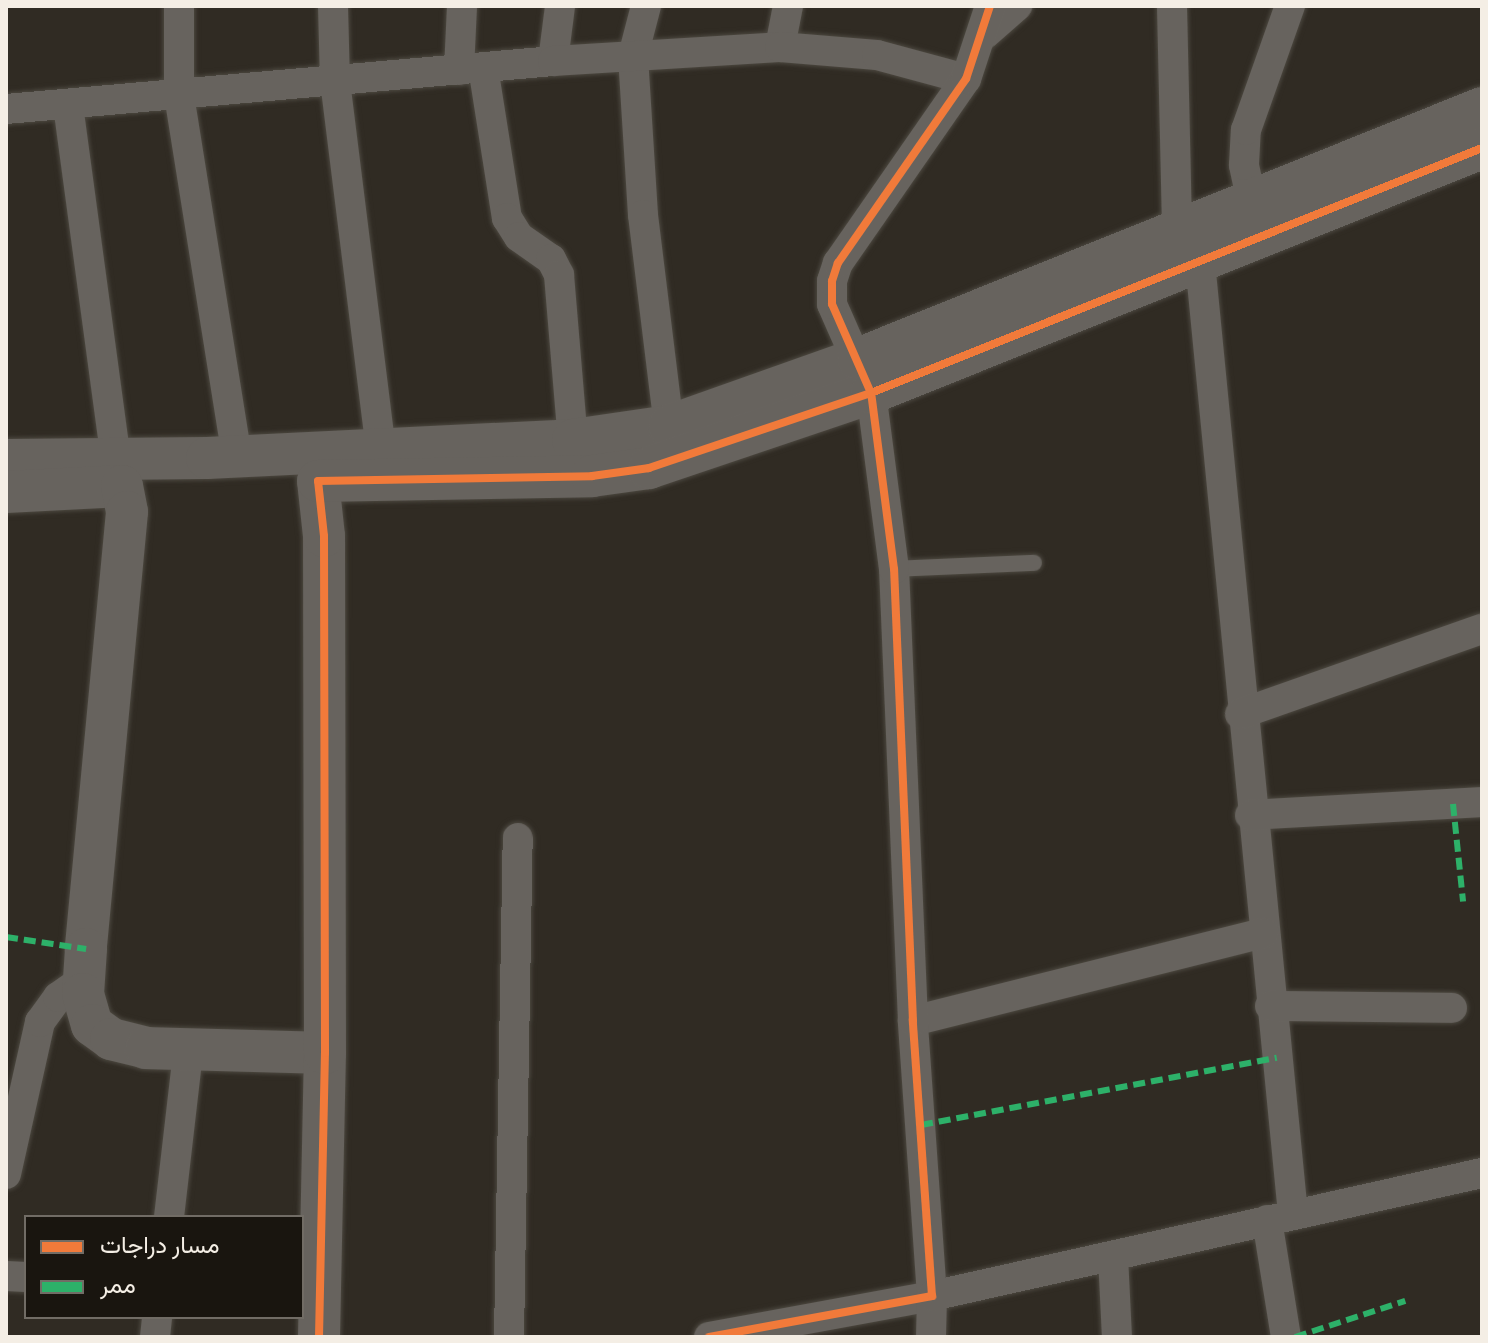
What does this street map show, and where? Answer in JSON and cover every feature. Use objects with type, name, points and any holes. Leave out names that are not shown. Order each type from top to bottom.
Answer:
[{"type":"street","points":[[179,6],[179,95],[237,456]]},
{"type":"street","points":[[333,6],[335,81],[382,462]]},
{"type":"street","points":[[462,6],[471,68],[507,218],[519,237],[551,259],[559,275],[573,440]]},
{"type":"street","points":[[553,61],[560,6]]},
{"type":"street","points":[[646,6],[633,56],[643,215],[669,426]]},
{"type":"street","points":[[780,47],[788,6]]},
{"type":"street","points":[[931,1337],[932,1296],[913,1021],[894,569],[864,376],[832,304],[838,263],[966,79],[988,20],[1017,6]]},
{"type":"street","points":[[1172,6],[1189,248],[1264,933],[1286,1337]]},
{"type":"street","points":[[1252,203],[1244,165],[1246,130],[1290,6]]},
{"type":"street","points":[[6,109],[553,61],[780,47],[877,55],[966,79]]},
{"type":"street","points":[[68,105],[119,473],[126,561],[84,979],[86,1012],[101,1034],[126,1044],[188,1052],[325,1053]]},
{"type":"street","points":[[1189,248],[1252,203],[1482,108]]},
{"type":"street","points":[[6,492],[237,456],[592,476],[649,468],[864,376],[1189,248],[1482,148]]},
{"type":"street","points":[[6,460],[119,473],[318,481],[382,462],[669,426],[864,376]]},
{"type":"street","points":[[318,481],[324,536],[325,1053],[311,1285],[319,1337]]},
{"type":"street","points":[[1240,714],[1482,629]]},
{"type":"street","points":[[1250,815],[1482,802]]},
{"type":"street","points":[[509,1337],[518,838]]},
{"type":"street","points":[[913,1021],[1264,933]]},
{"type":"street","points":[[6,1174],[40,1022],[58,997],[84,979]]},
{"type":"street","points":[[1270,1006],[1452,1008]]},
{"type":"street","points":[[169,1215],[188,1052]]},
{"type":"street","points":[[729,1336],[932,1296],[1482,1173]]},
{"type":"street","points":[[1113,1256],[1117,1337]]},
{"type":"lane","points":[[894,569],[1034,563]]},
{"type":"marked path","points":[[1453,804],[1463,901]]},
{"type":"marked path","points":[[6,937],[86,949]]},
{"type":"marked path","points":[[921,1125],[1277,1058]]},
{"type":"marked path","points":[[1295,1337],[1405,1301]]},
{"type":"cycle path","points":[[709,1337],[932,1296],[913,1021],[894,569],[871,393],[832,304],[832,281],[838,263],[966,79],[990,6]]},
{"type":"cycle path","points":[[319,1337],[325,1053],[324,536],[318,481],[592,476],[649,468],[871,393],[1482,148]]}]
